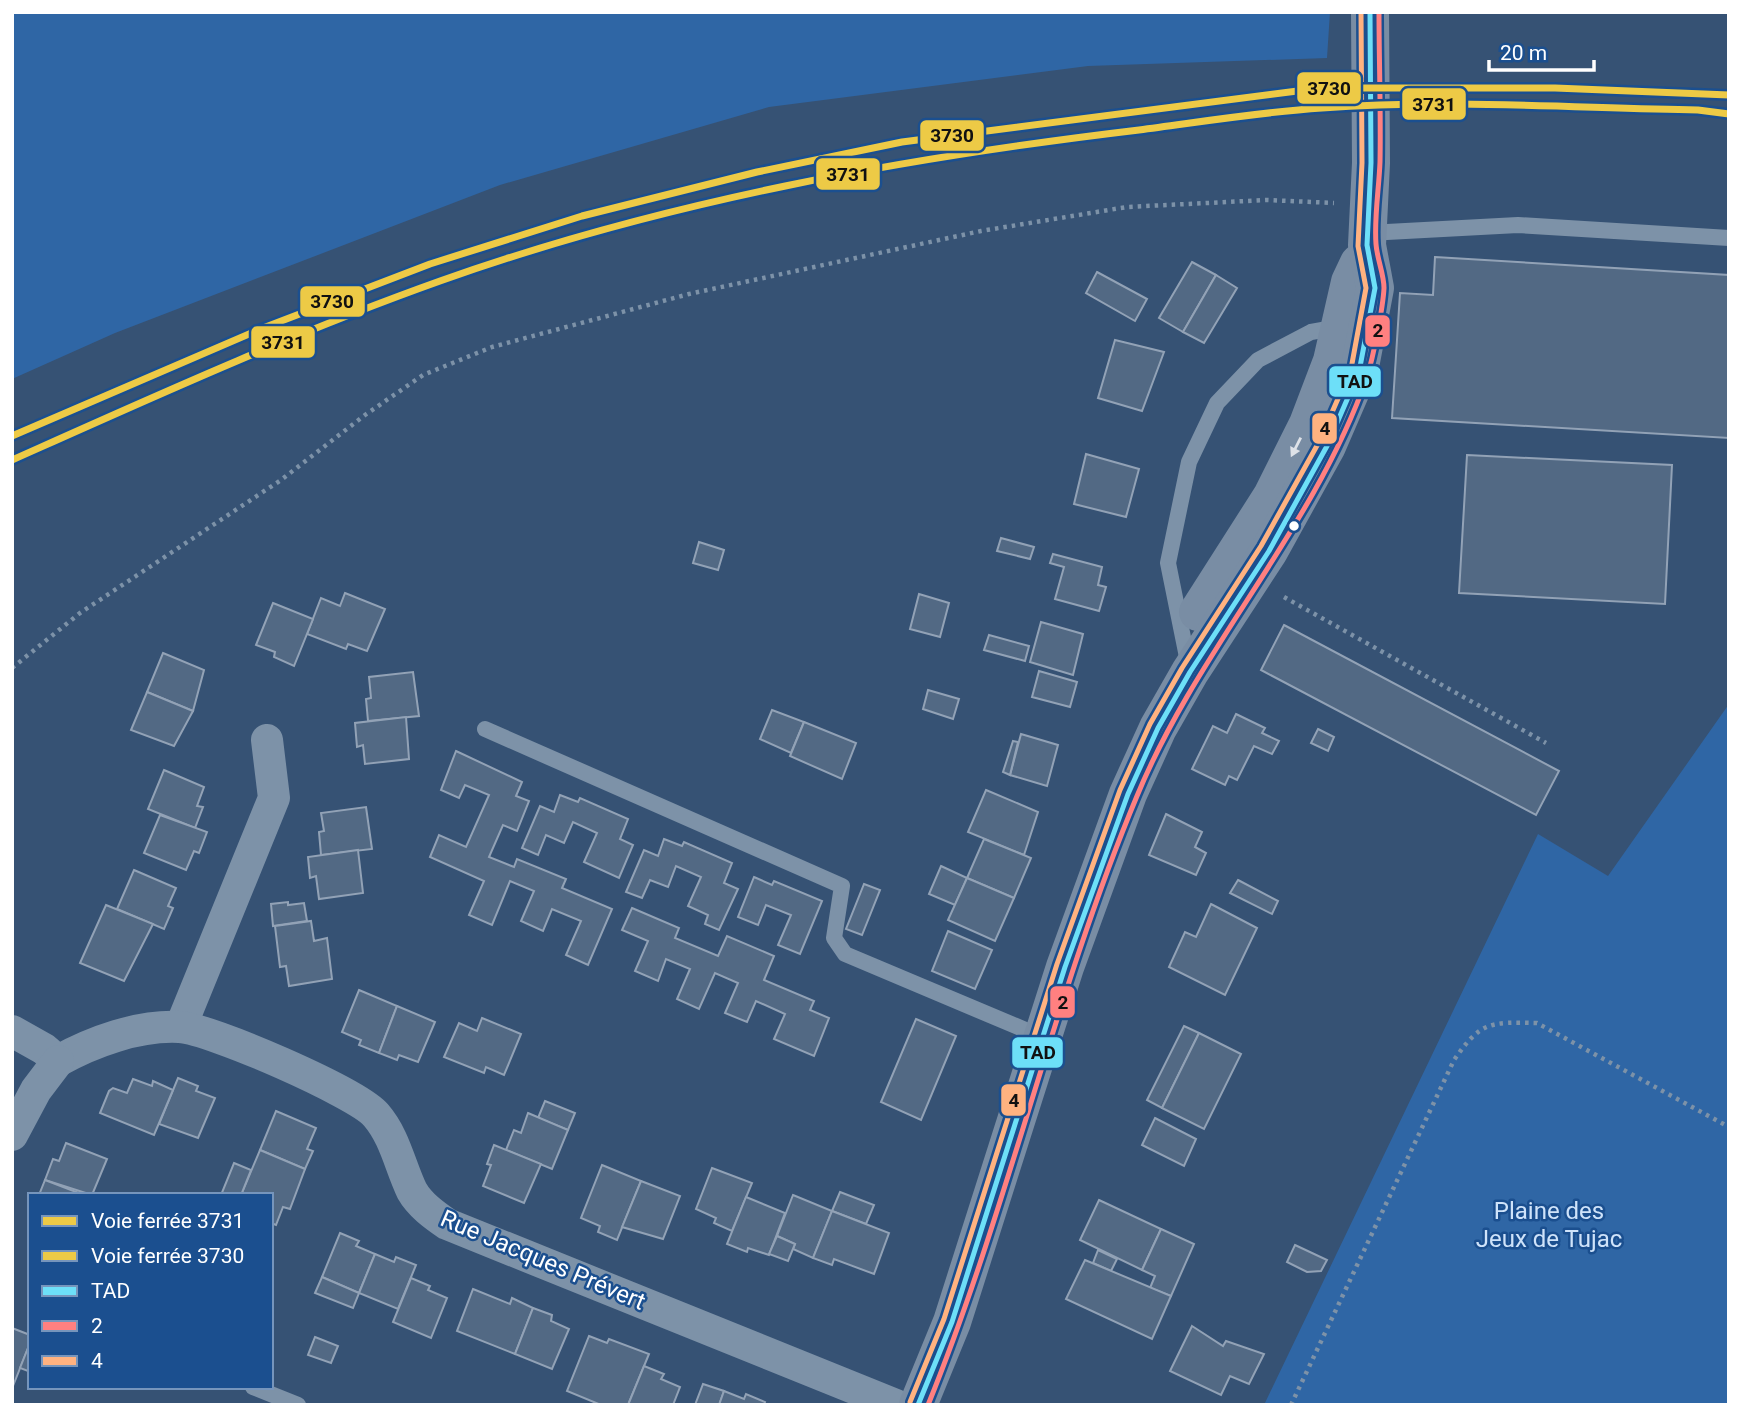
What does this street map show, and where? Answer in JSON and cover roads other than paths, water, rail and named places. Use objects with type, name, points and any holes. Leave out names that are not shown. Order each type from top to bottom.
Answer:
[{"type":"street","points":[[898,1405],[940,1304],[960,1240],[968,1193],[1186,655],[1272,496],[1375,288],[1368,229],[1371,163],[1370,12]]},
{"type":"street","points":[[1186,655],[1251,578],[1338,426],[1359,372],[1355,324]]},
{"type":"street","points":[[181,1026],[274,797],[267,740]]},
{"type":"street","name":"Rue Jacques Prévert","points":[[58,1061],[84,1046],[142,1031],[181,1026],[231,1043],[355,1097],[375,1113],[388,1133],[413,1193],[428,1210],[447,1224],[898,1405]]},
{"type":"street","points":[[12,1031],[44,1049],[58,1061],[36,1090],[12,1135]]},
{"type":"street","points":[[918,1405],[952,1322],[1032,1033]]},
{"type":"lane","points":[[1368,229],[1518,225],[1729,238]]},
{"type":"lane","points":[[1186,655],[1168,563],[1189,462],[1217,403],[1258,360],[1311,332],[1355,324]]},
{"type":"lane","points":[[485,729],[842,886],[834,938],[845,954],[1032,1033]]},
{"type":"lane","points":[[258,1389],[298,1405]]},
{"type":"rail line","name":"3730","points":[[12,436],[263,328],[430,264],[582,216],[757,172],[902,142],[1321,88],[1555,88],[1729,95]]},
{"type":"rail line","name":"3731","points":[[12,460],[278,344],[440,281],[611,228],[785,186],[1050,141],[1322,108],[1462,104],[1698,110],[1729,114]]},
{"type":"park label","name":"Plaine des Jeux de Tujac","points":[[1549,1225]]}]
